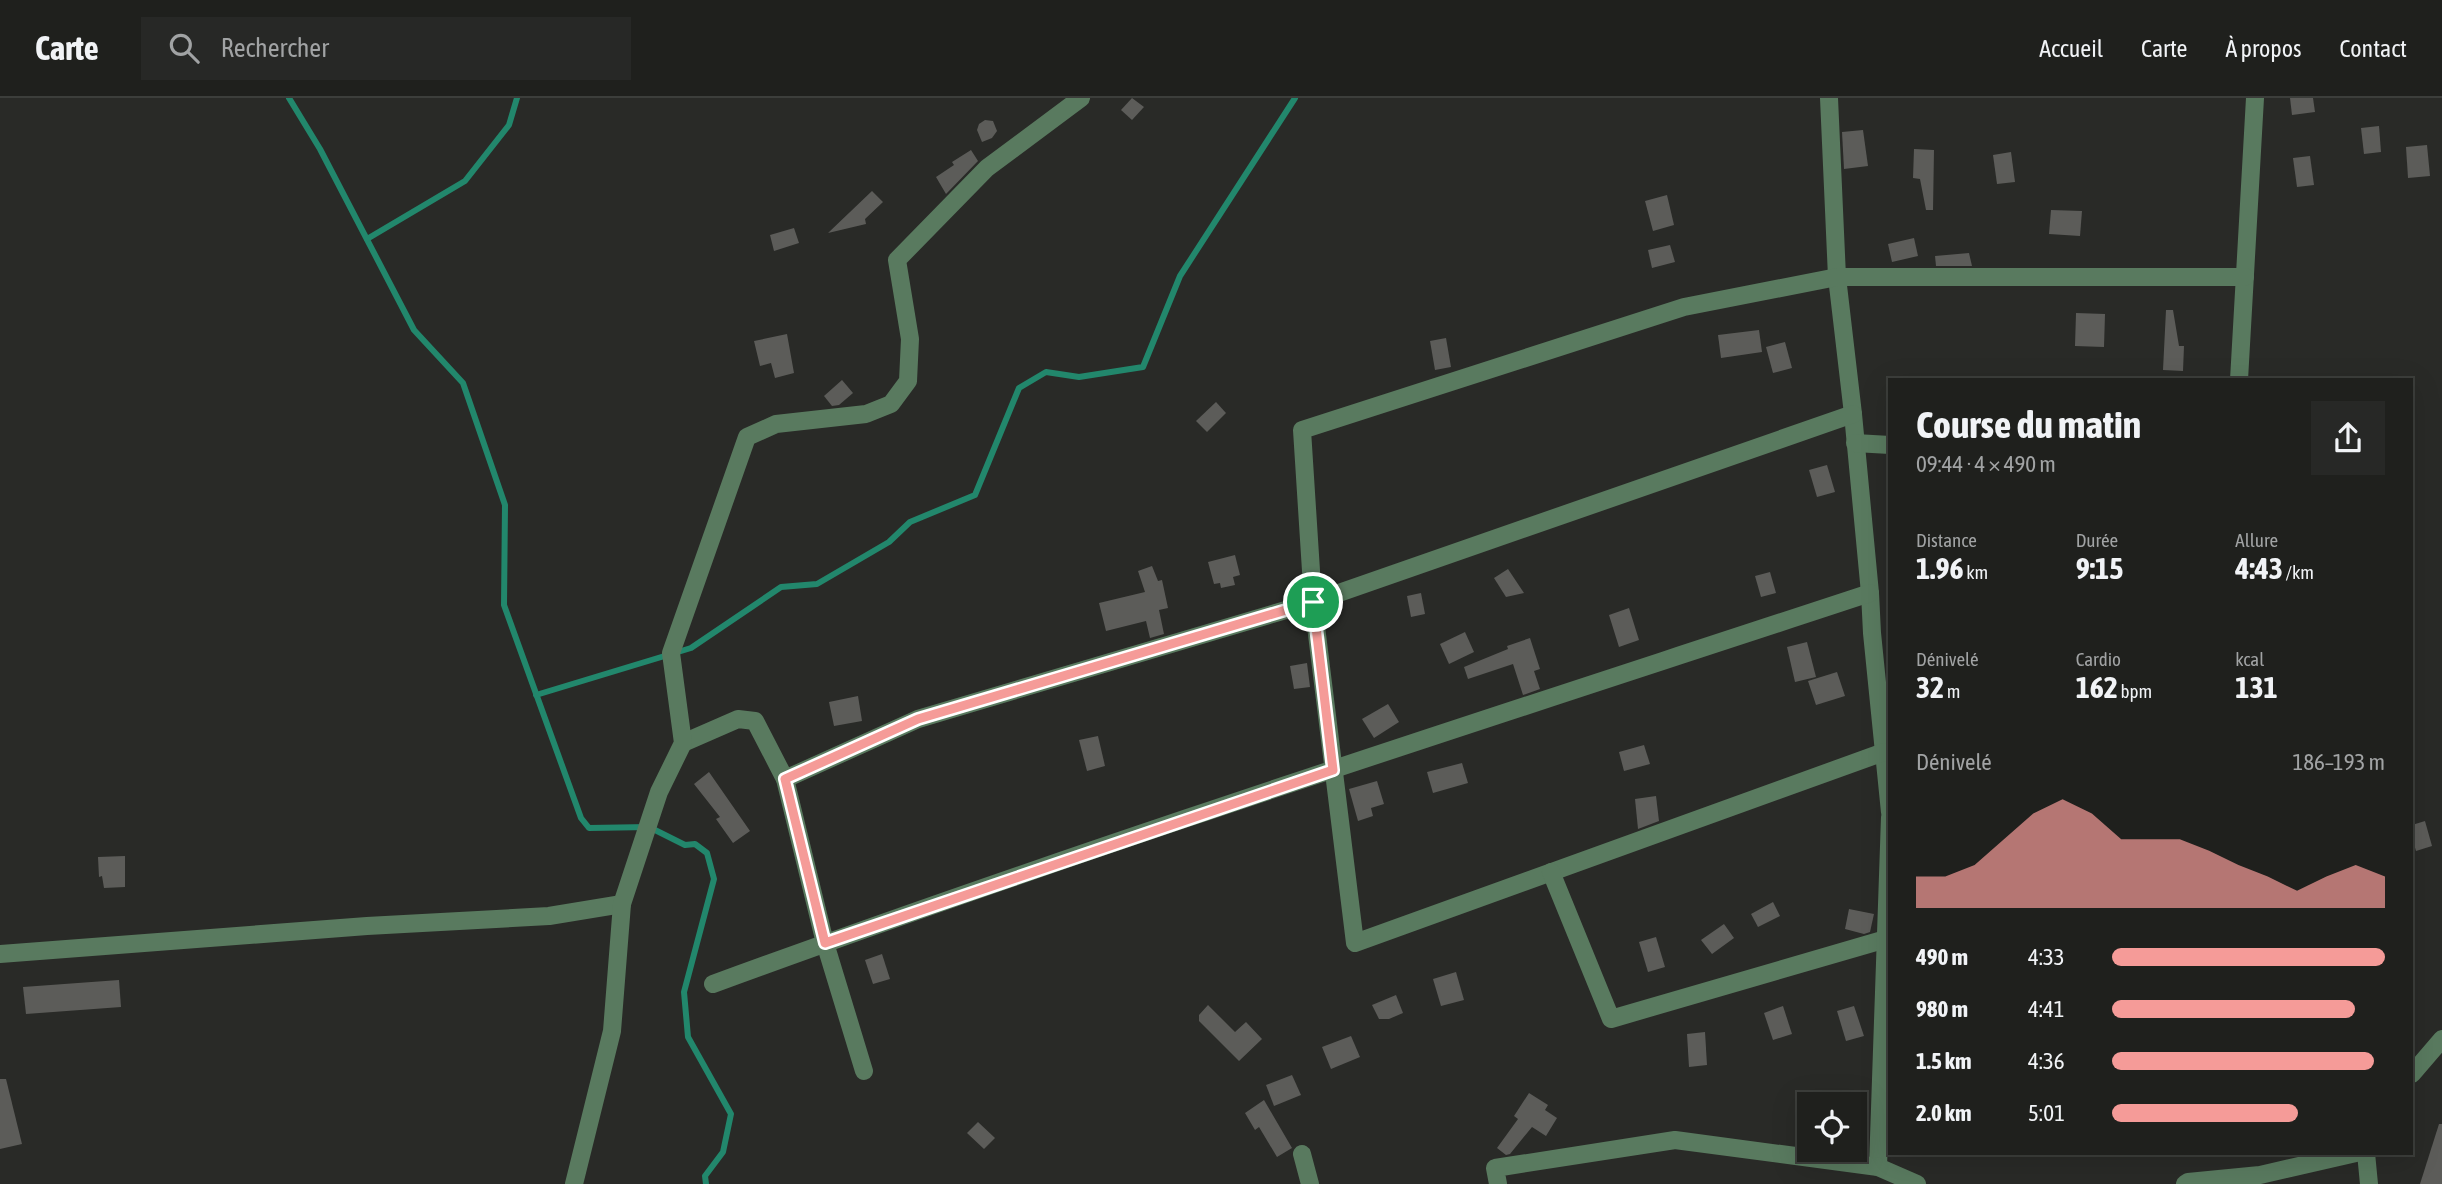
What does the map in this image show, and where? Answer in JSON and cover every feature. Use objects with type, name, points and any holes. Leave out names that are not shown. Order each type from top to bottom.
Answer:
[{"type":"street","points":[[574,1184],[612,1031],[622,904],[659,792],[683,743],[671,653],[747,437],[776,424],[866,415],[891,404],[908,381],[910,339],[897,260],[987,168],[1081,98]]},
{"type":"street","points":[[1829,98],[1837,278],[1856,443],[1888,792]]},
{"type":"street","points":[[2239,378],[2255,98]]},
{"type":"street","points":[[1884,752],[1355,943],[1313,602],[1302,430],[1684,307],[1837,278],[2245,278]]},
{"type":"street","points":[[785,779],[918,719],[1313,602],[1853,414]]},
{"type":"street","points":[[1856,443],[1888,445]]},
{"type":"street","points":[[713,984],[825,943],[1333,770],[1870,593]]},
{"type":"street","points":[[1872,633],[1888,633]]},
{"type":"street","points":[[683,743],[738,719],[755,721],[785,779],[825,943],[864,1071]]},
{"type":"street","points":[[1551,872],[1611,1019],[1886,939]]},
{"type":"street","points":[[1878,1167],[1888,878]]},
{"type":"street","points":[[0,954],[367,926],[550,916],[622,904]]},
{"type":"street","points":[[2413,1073],[2442,1039]]},
{"type":"street","points":[[1498,1184],[1494,1168],[1675,1140],[1878,1167],[1917,1184]]},
{"type":"street","points":[[1302,1154],[1311,1184]]},
{"type":"street","points":[[2185,1184],[2260,1175],[2347,1155]]},
{"type":"street","points":[[2366,1155],[2369,1184]]},
{"type":"building","points":[[1132,98],[1144,107],[1132,120],[1121,110]]},
{"type":"building","points":[[2290,98],[2313,98],[2315,112],[2292,115]]},
{"type":"building","points":[[985,120],[993,121],[997,131],[992,138],[982,142],[977,130],[979,124]]},
{"type":"building","points":[[2379,126],[2381,152],[2364,154],[2361,128]]},
{"type":"building","points":[[1863,130],[1868,166],[1844,169],[1842,132]]},
{"type":"building","points":[[2427,145],[2430,176],[2408,178],[2406,147]]},
{"type":"building","points":[[1914,149],[1934,150],[1933,210],[1926,210],[1920,179],[1913,178]]},
{"type":"building","points":[[971,150],[978,161],[946,194],[936,177],[954,165],[952,162]]},
{"type":"building","points":[[2011,152],[2015,182],[1997,184],[1993,155]]},
{"type":"building","points":[[2310,156],[2314,185],[2297,187],[2293,158]]},
{"type":"building","points":[[872,191],[883,202],[865,219],[866,224],[828,233]]},
{"type":"building","points":[[1667,195],[1674,225],[1653,231],[1645,201]]},
{"type":"building","points":[[2051,210],[2082,211],[2080,236],[2049,234]]},
{"type":"building","points":[[794,228],[799,243],[774,251],[770,235]]},
{"type":"building","points":[[1914,238],[1918,256],[1892,262],[1888,244]]},
{"type":"building","points":[[1670,245],[1675,262],[1652,268],[1648,250]]},
{"type":"building","points":[[1969,253],[1972,266],[1936,266],[1935,256]]},
{"type":"building","points":[[2166,310],[2173,310],[2179,346],[2184,346],[2183,371],[2163,370]]},
{"type":"building","points":[[2076,313],[2105,314],[2104,347],[2075,346]]},
{"type":"building","points":[[1759,330],[1762,352],[1721,358],[1718,335]]},
{"type":"building","points":[[787,334],[794,373],[775,378],[771,363],[760,366],[754,341]]},
{"type":"building","points":[[1446,338],[1451,367],[1435,370],[1430,341]]},
{"type":"building","points":[[1785,342],[1792,368],[1773,373],[1766,347]]},
{"type":"building","points":[[842,380],[853,393],[839,405],[832,406],[824,396]]},
{"type":"building","points":[[1216,402],[1226,413],[1207,432],[1196,421]]},
{"type":"building","points":[[1827,465],[1835,492],[1817,497],[1809,470]]},
{"type":"building","points":[[1235,555],[1240,575],[1233,577],[1235,585],[1221,588],[1220,583],[1214,584],[1208,562]]},
{"type":"building","points":[[1152,566],[1158,581],[1162,580],[1168,608],[1159,610],[1164,634],[1150,638],[1146,621],[1106,631],[1099,603],[1145,592],[1138,571]]},
{"type":"building","points":[[1508,569],[1524,593],[1506,597],[1494,578]]},
{"type":"building","points":[[1770,572],[1776,593],[1761,597],[1755,576]]},
{"type":"building","points":[[1421,593],[1425,614],[1411,617],[1407,596]]},
{"type":"building","points":[[1629,608],[1639,640],[1619,647],[1609,615]]},
{"type":"building","points":[[1465,632],[1474,652],[1449,664],[1440,644]]},
{"type":"building","points":[[1530,638],[1540,669],[1534,671],[1540,689],[1523,695],[1513,664],[1468,679],[1464,667]]},
{"type":"building","points":[[1807,642],[1816,677],[1795,682],[1787,647]]},
{"type":"building","points":[[1307,663],[1310,687],[1294,689],[1290,666]]},
{"type":"building","points":[[1837,672],[1845,696],[1816,705],[1808,681]]},
{"type":"building","points":[[858,696],[862,721],[834,726],[829,702]]},
{"type":"building","points":[[1388,704],[1399,722],[1374,738],[1362,719]]},
{"type":"building","points":[[1098,736],[1105,766],[1087,771],[1079,740]]},
{"type":"building","points":[[1644,745],[1650,764],[1624,771],[1619,752]]},
{"type":"building","points":[[1462,763],[1468,783],[1433,793],[1427,772]]},
{"type":"building","points":[[709,772],[750,831],[733,843],[716,819],[720,817],[694,784]]},
{"type":"building","points":[[1377,781],[1384,804],[1371,808],[1373,816],[1358,821],[1349,789]]},
{"type":"building","points":[[1656,796],[1659,821],[1638,829],[1635,799]]},
{"type":"building","points":[[2425,821],[2432,846],[2416,851],[2413,825]]},
{"type":"building","points":[[125,856],[125,887],[104,888],[102,876],[99,877],[98,857]]},
{"type":"building","points":[[1773,902],[1780,916],[1758,927],[1751,914]]},
{"type":"building","points":[[1849,909],[1874,914],[1870,932],[1864,934],[1845,929]]},
{"type":"building","points":[[1724,924],[1734,938],[1712,954],[1701,940]]},
{"type":"building","points":[[1656,937],[1665,967],[1648,972],[1639,942]]},
{"type":"building","points":[[882,954],[890,979],[873,984],[865,960]]},
{"type":"building","points":[[1456,972],[1464,1000],[1441,1006],[1433,979]]},
{"type":"building","points":[[119,980],[121,1007],[26,1014],[23,987]]},
{"type":"building","points":[[1396,995],[1403,1013],[1389,1019],[1379,1019],[1372,1005]]},
{"type":"building","points":[[1208,1005],[1235,1032],[1246,1022],[1262,1039],[1239,1061],[1199,1021],[1199,1015]]},
{"type":"building","points":[[1783,1006],[1792,1034],[1773,1040],[1764,1013]]},
{"type":"building","points":[[1854,1006],[1864,1036],[1846,1041],[1837,1011]]},
{"type":"building","points":[[1705,1032],[1707,1065],[1689,1067],[1687,1034]]},
{"type":"building","points":[[1351,1036],[1360,1057],[1331,1069],[1322,1047]]},
{"type":"building","points":[[1292,1075],[1301,1095],[1274,1106],[1266,1085]]},
{"type":"building","points":[[0,1079],[6,1079],[22,1144],[0,1149]]},
{"type":"building","points":[[1529,1093],[1548,1105],[1545,1110],[1557,1118],[1546,1136],[1532,1127],[1510,1154],[1506,1155],[1497,1148],[1518,1119],[1514,1116]]},
{"type":"building","points":[[1264,1100],[1292,1148],[1277,1157],[1259,1127],[1255,1130],[1245,1113]]},
{"type":"building","points":[[978,1122],[995,1138],[984,1149],[967,1133]]},
{"type":"building","points":[[2439,1124],[2442,1124],[2442,1184],[2420,1184]]},
{"type":"waterway","points":[[289,98],[320,149],[414,330],[463,383],[505,505],[504,605],[581,818],[589,828],[649,827],[685,845],[695,844],[707,853],[714,879],[684,992],[688,1037],[731,1114],[723,1152],[705,1176],[706,1184]]},
{"type":"waterway","points":[[367,239],[465,181],[509,125],[517,98]]},
{"type":"waterway","points":[[536,695],[691,648],[781,587],[817,584],[889,542],[910,522],[975,495],[1019,388],[1046,372],[1079,377],[1143,367],[1180,276],[1295,98]]},
{"type":"route","points":[[1313,602],[1333,770],[825,943],[785,779],[918,719],[1313,602]]}]
